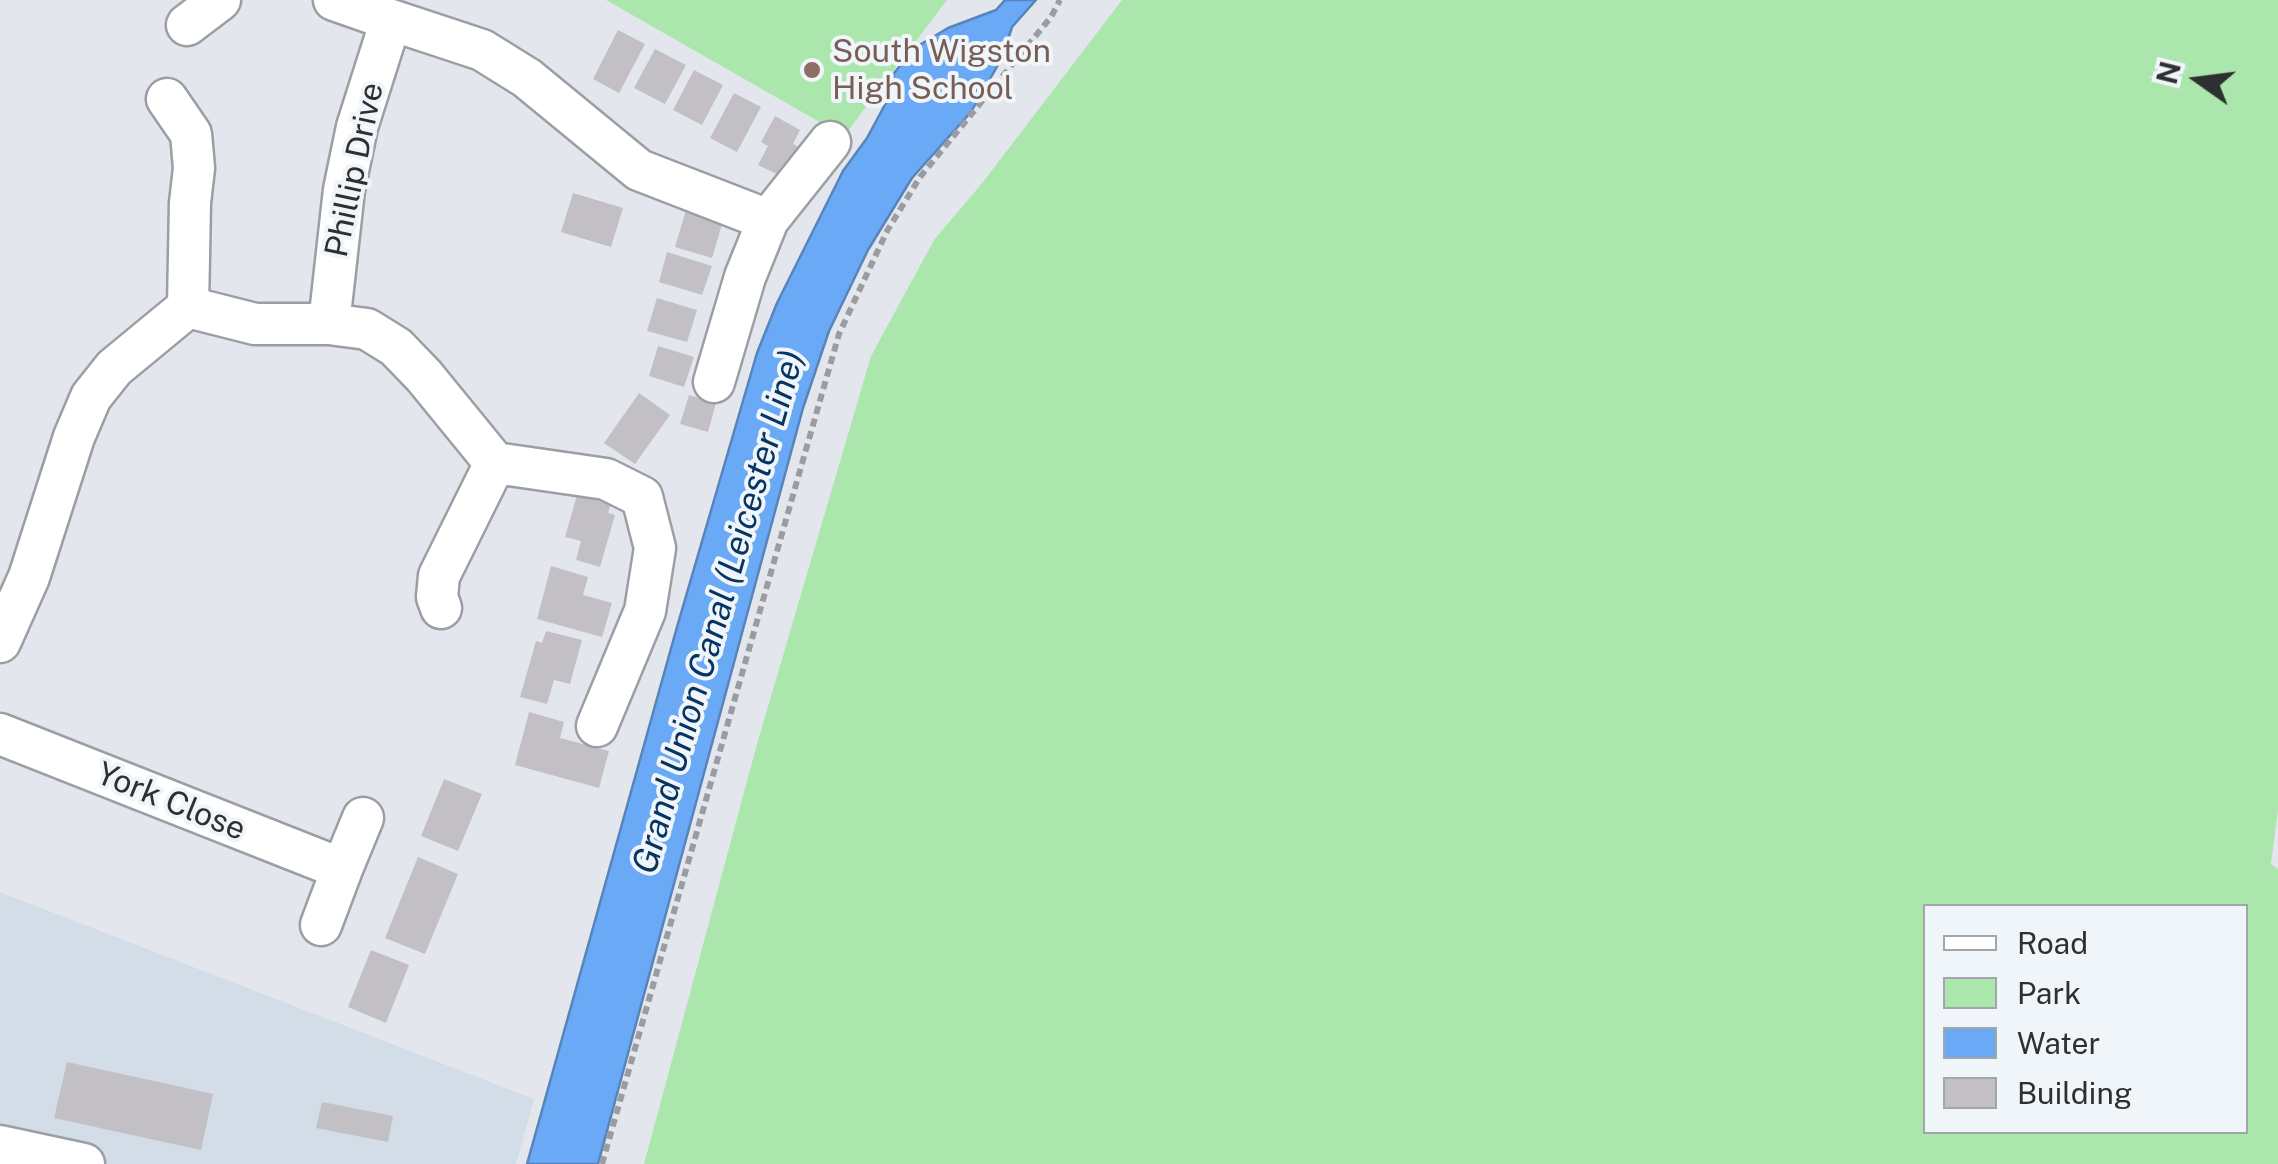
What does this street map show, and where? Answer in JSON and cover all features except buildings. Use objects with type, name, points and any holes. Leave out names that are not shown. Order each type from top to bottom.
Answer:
[{"type":"street","points":[[187,25],[220,0]]},
{"type":"street","points":[[334,0],[482,50],[527,78],[639,170],[768,220]]},
{"type":"street","name":"Phillip Drive","points":[[330,324],[344,190],[358,127],[392,20]]},
{"type":"street","points":[[0,642],[28,577],[91,396],[114,368],[188,307],[194,168],[190,134],[167,99]]},
{"type":"street","points":[[714,382],[741,288],[768,220],[830,142]]},
{"type":"street","points":[[188,307],[255,324],[330,324],[367,329],[396,347],[424,376],[494,463],[606,479],[642,497],[655,548],[645,610],[598,726]]},
{"type":"street","points":[[441,608],[437,598],[440,576],[494,463]]},
{"type":"street","name":"York Close","points":[[0,734],[342,869]]},
{"type":"street","points":[[321,925],[363,818]]},
{"type":"street","points":[[0,1146],[84,1164]]},
{"type":"path","points":[[602,1164],[839,334],[887,231],[920,177],[1040,31],[1060,0]]},
{"type":"shaded area","points":[[0,892],[534,1099],[516,1164],[0,1164]]},
{"type":"green space","name":"South Wigston High School","points":[[606,0],[947,0],[844,136]]},
{"type":"green space","points":[[1122,0],[2278,0],[2278,809],[2271,864],[2278,869],[2278,1164],[644,1164],[757,744],[871,356],[934,240]]},
{"type":"water","name":"Grand Union Canal (Leicester Line)","points":[[1005,0],[1036,0],[1012,27],[1002,58],[971,112],[912,178],[868,250],[829,331],[803,408],[598,1164],[527,1164],[677,627],[757,353],[777,303],[843,171],[888,99],[894,73],[916,47],[948,28],[996,10]]},
{"type":"place","name":"South Wigston High School","points":[[812,70]]}]
